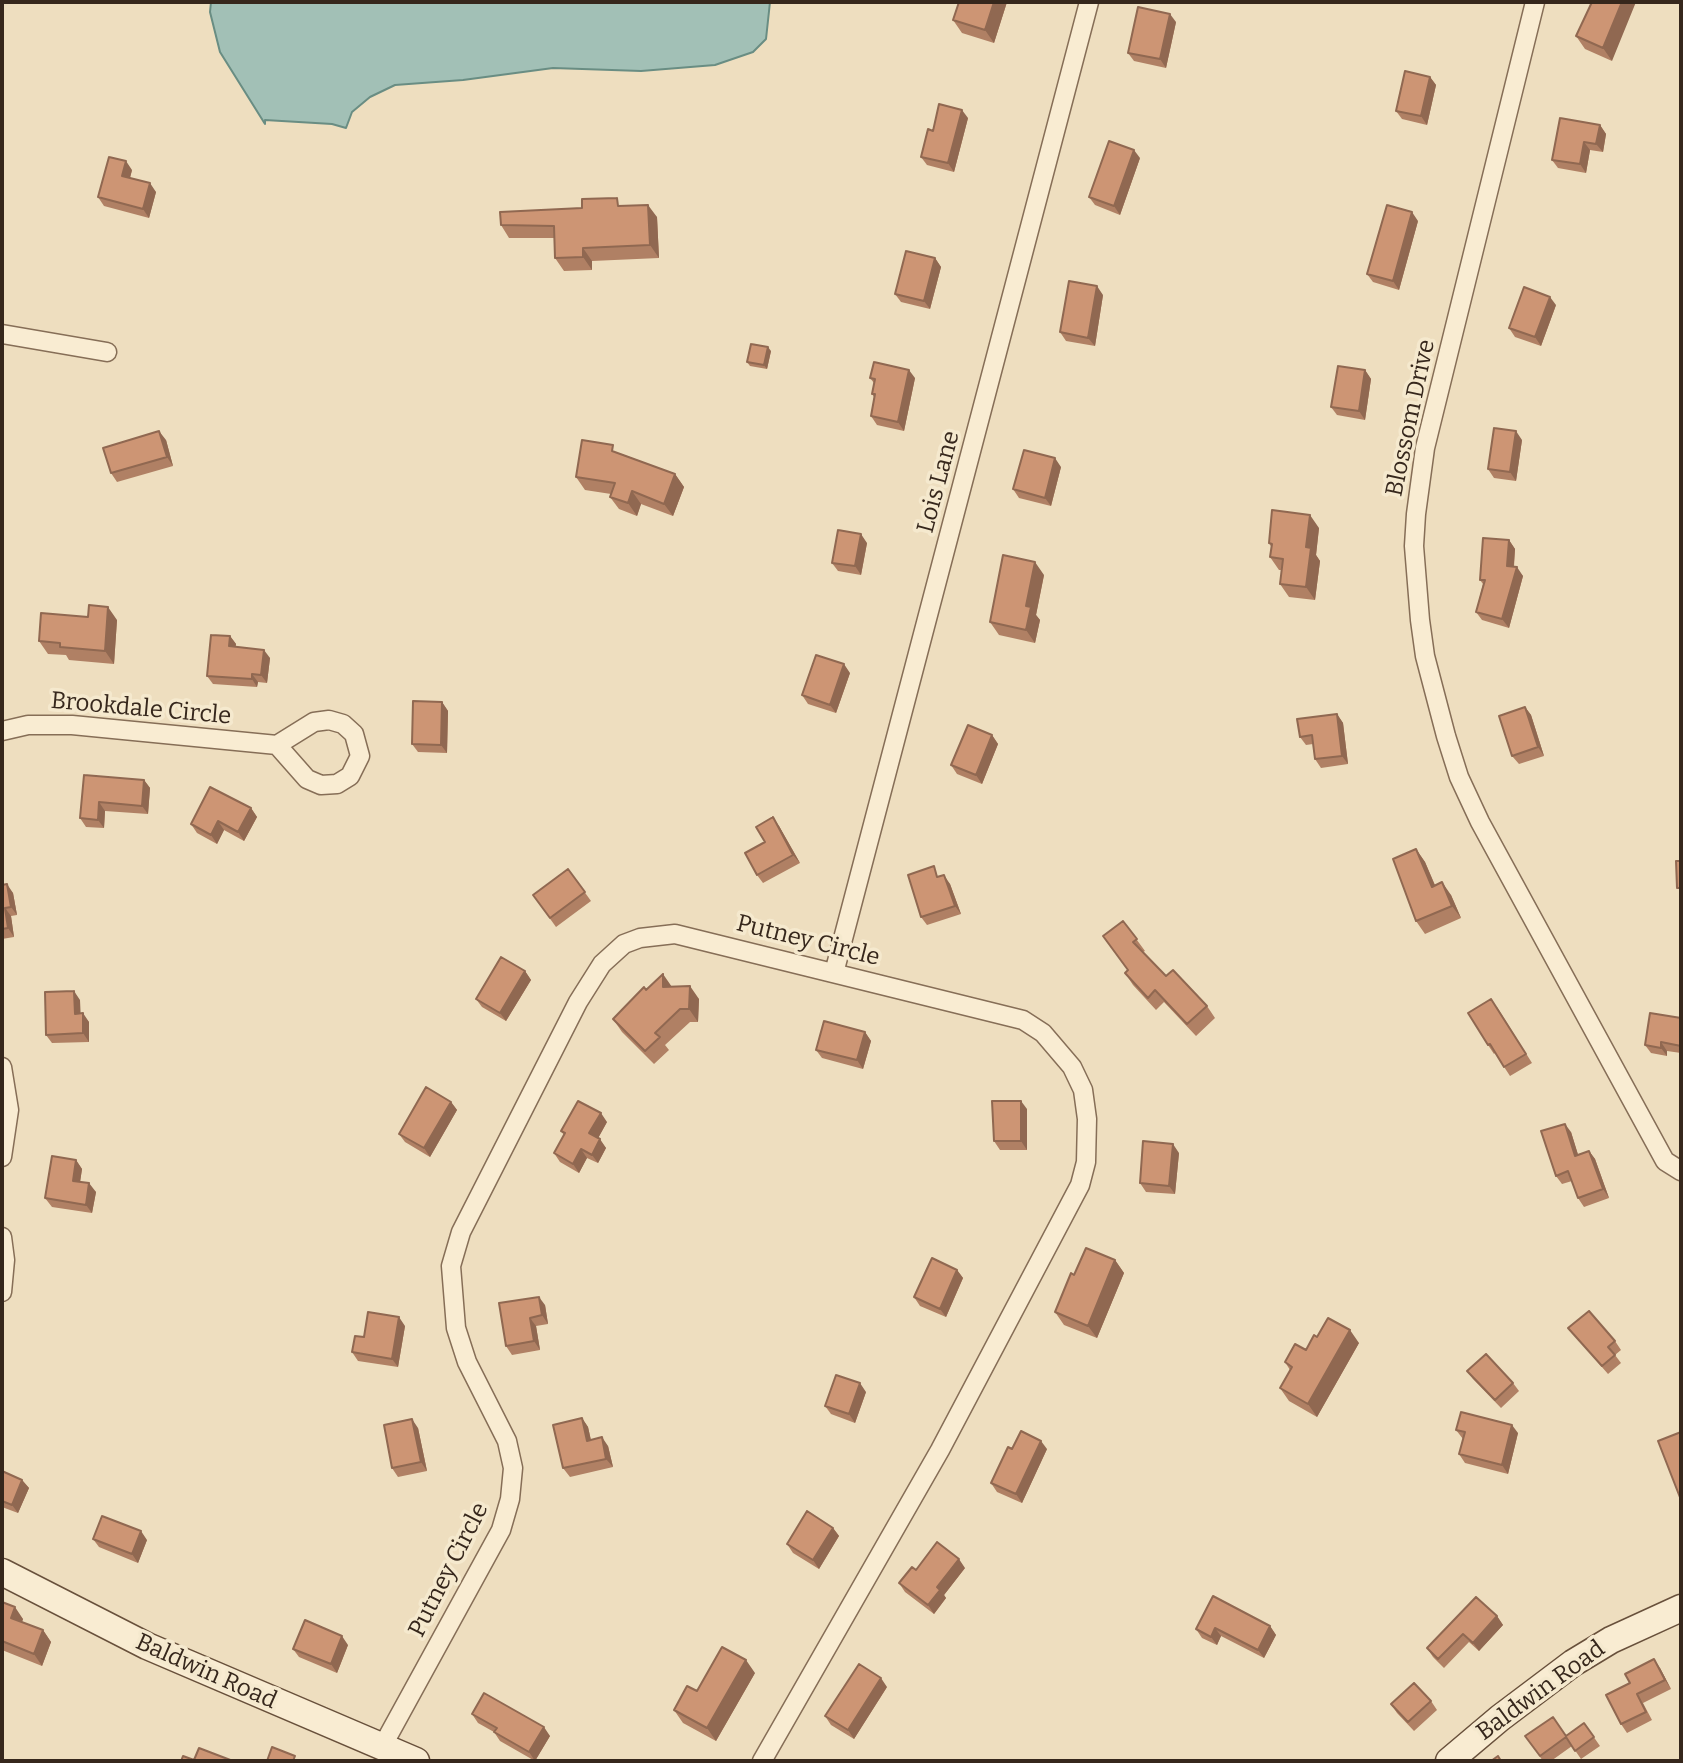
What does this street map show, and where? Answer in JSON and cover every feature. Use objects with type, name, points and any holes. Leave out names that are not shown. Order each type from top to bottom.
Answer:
[{"type":"street","name":"Lois Lane","points":[[834,973],[1089,2]]},
{"type":"street","name":"Blossom Drive","points":[[1535,2],[1425,448],[1414,546],[1418,607],[1425,656],[1459,777],[1480,822],[1665,1161],[1681,1171]]},
{"type":"street","points":[[2,334],[107,352]]},
{"type":"street","name":"Brookdale Circle","points":[[2,731],[28,725],[72,725],[277,745]]},
{"type":"street","name":"Putney Circle","points":[[382,1747],[501,1530],[510,1499],[513,1468],[507,1441],[467,1362],[456,1328],[451,1266],[461,1232],[589,982],[602,964],[624,944],[640,938],[675,934],[1023,1020],[1043,1033],[1072,1067],[1083,1090],[1088,1142],[1080,1185],[940,1450],[762,1761]]},
{"type":"street","points":[[2,1067],[9,1110],[2,1157]]},
{"type":"street","points":[[2,1237],[5,1260],[2,1292]]},
{"type":"street","name":"Baldwin Road","points":[[2,1572],[147,1646],[416,1761]]},
{"type":"street","name":"Baldwin Road","points":[[1449,1761],[1573,1663],[1611,1640],[1681,1608]]},
{"type":"water","points":[[211,2],[770,2],[766,39],[753,52],[715,65],[641,71],[553,68],[395,85],[370,97],[352,112],[346,128],[332,124],[265,120],[265,124],[220,52],[210,12]]},
{"type":"building","points":[[959,2],[994,2],[985,30],[953,20]]},
{"type":"building","points":[[1592,2],[1622,2],[1603,48],[1576,36]]},
{"type":"building","points":[[1138,7],[1170,14],[1160,59],[1128,53]]},
{"type":"building","points":[[1405,71],[1430,77],[1421,116],[1396,111]]},
{"type":"building","points":[[939,104],[962,110],[948,163],[921,157],[928,129],[933,131]]},
{"type":"building","points":[[1560,118],[1600,125],[1596,144],[1584,142],[1580,164],[1552,160]]},
{"type":"building","points":[[1109,141],[1134,150],[1114,206],[1089,197]]},
{"type":"building","points":[[109,157],[126,161],[122,176],[150,183],[143,209],[98,197]]},
{"type":"building","points":[[617,198],[618,206],[648,205],[650,245],[583,248],[583,257],[555,258],[554,226],[501,225],[500,212],[582,208],[582,199]]},
{"type":"building","points":[[1387,205],[1412,212],[1393,281],[1367,274]]},
{"type":"building","points":[[906,251],[935,258],[924,301],[895,294]]},
{"type":"building","points":[[1069,281],[1097,286],[1088,338],[1060,332]]},
{"type":"building","points":[[1524,287],[1550,297],[1535,337],[1509,328]]},
{"type":"building","points":[[751,344],[768,347],[764,365],[747,362]]},
{"type":"building","points":[[874,362],[909,370],[898,422],[871,416],[875,379],[870,378]]},
{"type":"building","points":[[1338,366],[1365,370],[1359,411],[1331,407]]},
{"type":"building","points":[[1494,428],[1516,431],[1510,472],[1488,469]]},
{"type":"building","points":[[159,431],[167,457],[111,473],[103,448]]},
{"type":"building","points":[[582,440],[613,445],[612,451],[675,474],[664,504],[632,491],[628,503],[610,497],[615,483],[576,477]]},
{"type":"building","points":[[1024,450],[1055,458],[1045,498],[1013,489]]},
{"type":"building","points":[[1272,510],[1310,515],[1306,547],[1311,548],[1306,587],[1280,584],[1283,559],[1270,557]]},
{"type":"building","points":[[838,530],[861,534],[855,566],[832,563]]},
{"type":"building","points":[[1483,538],[1509,540],[1507,566],[1517,567],[1502,619],[1476,612],[1485,580],[1480,580]]},
{"type":"building","points":[[1003,555],[1035,562],[1026,606],[1031,607],[1026,630],[990,622]]},
{"type":"building","points":[[89,605],[108,607],[105,651],[60,647],[60,643],[39,641],[41,613],[88,617]]},
{"type":"building","points":[[211,635],[230,636],[229,646],[264,650],[261,675],[252,674],[252,679],[207,676]]},
{"type":"building","points":[[816,655],[844,664],[830,705],[802,695]]},
{"type":"building","points":[[413,701],[442,702],[441,745],[412,744]]},
{"type":"building","points":[[1525,707],[1538,747],[1512,756],[1499,716]]},
{"type":"building","points":[[1337,714],[1342,756],[1315,759],[1312,735],[1300,737],[1297,719]]},
{"type":"building","points":[[968,725],[992,735],[976,775],[951,765]]},
{"type":"building","points":[[84,775],[144,780],[142,806],[99,802],[98,820],[80,818]]},
{"type":"building","points":[[210,787],[251,808],[238,832],[218,821],[211,835],[191,824]]},
{"type":"building","points":[[773,817],[793,855],[757,875],[745,853],[765,842],[756,827]]},
{"type":"building","points":[[1416,849],[1432,887],[1442,882],[1452,906],[1416,921],[1393,859]]},
{"type":"building","points":[[1676,861],[1681,861],[1681,888],[1677,888]]},
{"type":"building","points":[[934,866],[937,877],[944,875],[955,906],[921,917],[908,875]]},
{"type":"building","points":[[568,869],[585,892],[550,918],[533,895]]},
{"type":"building","points":[[7,884],[11,907],[5,908],[8,928],[2,929],[2,885]]},
{"type":"building","points":[[1123,921],[1137,939],[1133,942],[1166,976],[1173,970],[1207,1006],[1187,1024],[1155,990],[1148,998],[1125,973],[1128,970],[1103,936]]},
{"type":"building","points":[[501,957],[525,971],[500,1013],[476,999]]},
{"type":"building","points":[[663,974],[663,987],[690,986],[689,1009],[680,1009],[655,1033],[660,1037],[645,1051],[613,1019],[644,987],[646,990]]},
{"type":"building","points":[[74,991],[75,1014],[83,1013],[83,1033],[46,1035],[45,992]]},
{"type":"building","points":[[1491,999],[1526,1054],[1504,1067],[1468,1013]]},
{"type":"building","points":[[1650,1013],[1681,1018],[1681,1046],[1661,1042],[1661,1048],[1645,1045]]},
{"type":"building","points":[[824,1021],[865,1032],[857,1060],[816,1050]]},
{"type":"building","points":[[426,1087],[451,1102],[424,1148],[399,1134]]},
{"type":"building","points":[[578,1101],[601,1113],[589,1133],[600,1139],[592,1155],[581,1149],[573,1164],[554,1153],[565,1133],[561,1131]]},
{"type":"building","points":[[992,1101],[1021,1101],[1021,1141],[994,1141]]},
{"type":"building","points":[[1565,1124],[1575,1156],[1589,1151],[1603,1189],[1578,1198],[1568,1171],[1556,1176],[1541,1131]]},
{"type":"building","points":[[1143,1141],[1173,1144],[1169,1186],[1140,1183]]},
{"type":"building","points":[[52,1156],[76,1160],[73,1181],[89,1183],[86,1205],[45,1198]]},
{"type":"building","points":[[1086,1248],[1115,1260],[1088,1326],[1055,1312],[1071,1273],[1074,1275]]},
{"type":"building","points":[[932,1258],[957,1270],[940,1309],[914,1297]]},
{"type":"building","points":[[539,1297],[542,1315],[530,1318],[534,1341],[506,1346],[499,1303]]},
{"type":"building","points":[[1589,1311],[1615,1341],[1608,1347],[1615,1355],[1602,1366],[1568,1328]]},
{"type":"building","points":[[368,1312],[399,1317],[392,1359],[352,1352],[355,1336],[364,1337]]},
{"type":"building","points":[[1328,1318],[1350,1330],[1308,1404],[1280,1388],[1292,1367],[1285,1362],[1295,1344],[1306,1350]]},
{"type":"building","points":[[1486,1354],[1513,1383],[1495,1400],[1467,1371]]},
{"type":"building","points":[[836,1375],[860,1383],[849,1414],[825,1406]]},
{"type":"building","points":[[1461,1412],[1512,1425],[1502,1465],[1459,1454],[1465,1432],[1456,1430]]},
{"type":"building","points":[[582,1418],[587,1441],[602,1437],[606,1459],[563,1468],[553,1425]]},
{"type":"building","points":[[412,1419],[421,1462],[392,1468],[384,1425]]},
{"type":"building","points":[[1021,1431],[1041,1441],[1016,1494],[991,1483],[1008,1447],[1012,1449]]},
{"type":"building","points":[[1681,1432],[1681,1500],[1658,1441]]},
{"type":"building","points":[[2,1471],[22,1480],[12,1505],[2,1501]]},
{"type":"building","points":[[807,1511],[833,1528],[813,1560],[787,1544]]},
{"type":"building","points":[[102,1516],[141,1531],[132,1554],[93,1539]]},
{"type":"building","points":[[937,1542],[959,1559],[937,1587],[940,1590],[928,1605],[899,1583],[912,1567],[916,1570]]},
{"type":"building","points":[[1213,1596],[1270,1626],[1258,1650],[1215,1628],[1211,1637],[1196,1629]]},
{"type":"building","points":[[1476,1597],[1497,1616],[1473,1643],[1463,1634],[1438,1659],[1427,1648]]},
{"type":"building","points":[[2,1602],[15,1607],[11,1618],[43,1630],[34,1654],[2,1641]]},
{"type":"building","points":[[305,1620],[342,1636],[331,1664],[293,1649]]},
{"type":"building","points":[[722,1647],[746,1660],[707,1728],[674,1710],[687,1686],[697,1691]]},
{"type":"building","points":[[1654,1659],[1665,1680],[1637,1694],[1646,1712],[1621,1724],[1606,1695],[1630,1683],[1625,1674]]},
{"type":"building","points":[[859,1664],[881,1678],[848,1730],[825,1716]]},
{"type":"building","points":[[1414,1683],[1431,1701],[1408,1722],[1391,1704]]},
{"type":"building","points":[[484,1693],[544,1727],[529,1752],[494,1732],[497,1728],[472,1714]]},
{"type":"building","points":[[1553,1717],[1566,1736],[1584,1723],[1594,1737],[1575,1751],[1566,1737],[1540,1756],[1525,1736]]},
{"type":"building","points":[[272,1747],[295,1756],[293,1761],[267,1761]]},
{"type":"building","points":[[199,1748],[233,1761],[181,1761],[183,1756],[194,1760]]}]
